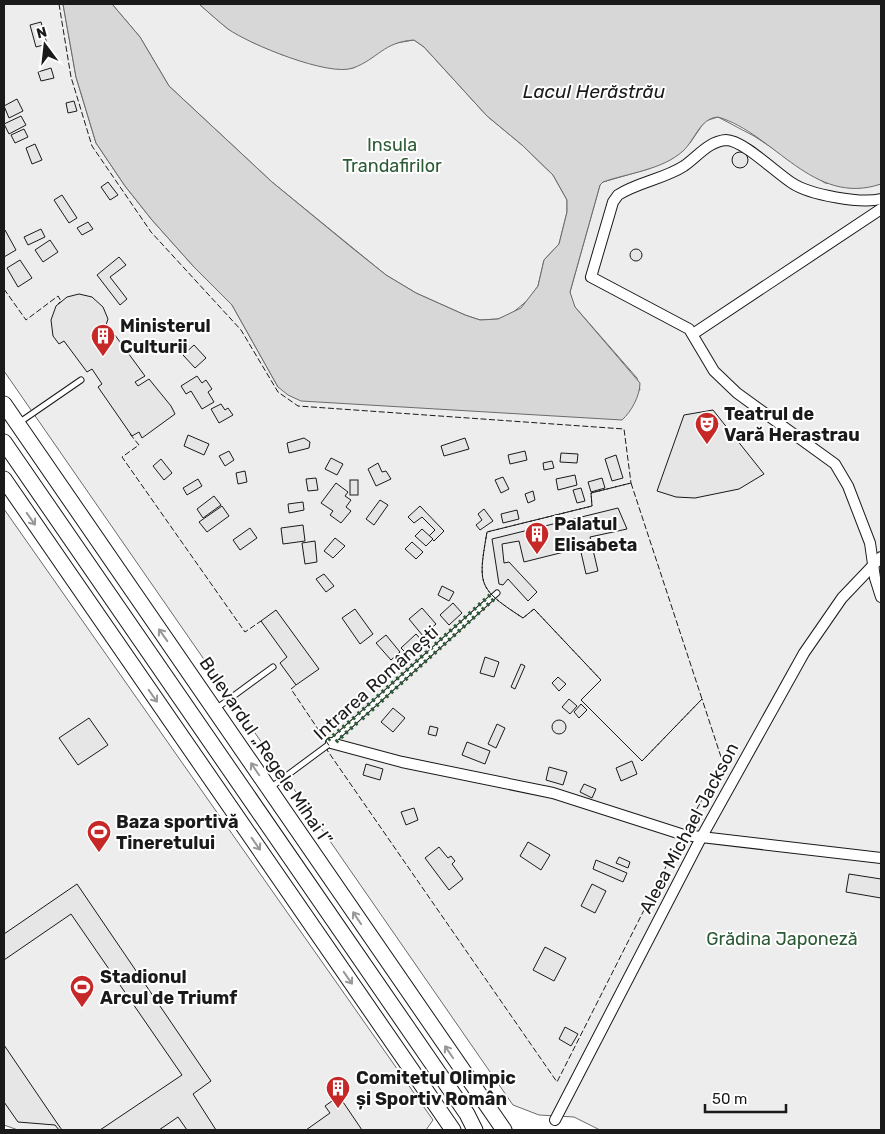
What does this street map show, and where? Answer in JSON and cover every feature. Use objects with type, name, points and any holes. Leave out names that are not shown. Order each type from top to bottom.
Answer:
[{"type":"main road","name":"Bulevardul „Regele Mihai I”","points":[[4,404],[500,1125]]},
{"type":"main road","points":[[4,442],[467,1114],[475,1130]]},
{"type":"main road","points":[[4,479],[454,1130]]},
{"type":"main road","points":[[467,1114],[484,1130]]},
{"type":"street","points":[[881,199],[858,200],[806,189],[794,184],[734,141],[727,140],[709,146],[682,167],[618,195],[613,202],[591,277],[685,326],[693,334],[714,371],[745,401],[836,464],[848,486],[870,544],[881,598]]},
{"type":"street","points":[[693,334],[881,208]]},
{"type":"street","name":"Aleea Michael Jackson","points":[[555,1120],[701,838],[804,653],[842,598],[877,572],[881,557]]},
{"type":"street","points":[[330,743],[402,762],[553,792],[684,835],[881,858]]},
{"type":"lane","points":[[18,424],[81,380]]},
{"type":"lane","name":"Intrarea Românești","points":[[269,789],[330,743],[496,593]]},
{"type":"lane","points":[[214,710],[273,667]]},
{"type":"lane","points":[[500,1125],[511,1130]]},
{"type":"shaded area","points":[[4,4],[63,4],[76,77],[96,143],[125,186],[152,220],[194,267],[232,305],[278,387],[640,390],[637,378],[575,307],[571,299],[570,292],[600,185],[603,182],[648,169],[674,157],[690,143],[705,121],[718,117],[754,136],[825,183],[861,187],[881,184],[881,1130],[600,1130],[574,1117],[539,1115],[513,1105],[4,371]]},
{"type":"shaded area","name":"Insula Trandafirilor","points":[[112,4],[199,4],[228,29],[254,43],[283,55],[353,68],[390,44],[414,40],[424,47],[487,116],[522,145],[553,175],[567,200],[567,212],[559,244],[544,260],[538,286],[528,300],[511,314],[498,319],[480,320],[416,293],[386,275],[272,182],[169,86],[140,37]]},
{"type":"shaded area","name":"Baza sportivă Tineretului","points":[[4,509],[433,1120],[426,1130],[18,1130],[4,1125]]},
{"type":"water","name":"Lacul Herăstrău","points":[[63,4],[112,4],[140,37],[169,86],[272,182],[386,275],[416,293],[480,320],[498,319],[521,308],[538,286],[544,260],[559,244],[567,212],[567,200],[553,175],[522,145],[487,116],[424,47],[414,40],[404,41],[388,47],[353,68],[342,70],[326,68],[289,58],[253,43],[228,29],[199,4],[881,4],[881,184],[857,188],[835,186],[795,166],[758,138],[739,126],[718,117],[712,118],[702,125],[683,151],[665,163],[603,182],[600,185],[570,292],[575,307],[640,383],[634,403],[629,413],[622,420],[301,401],[288,395],[278,387],[232,305],[194,267],[152,220],[125,186],[96,143],[76,77]]},
{"type":"building","points":[[41,22],[47,44],[36,47],[30,25]]},
{"type":"building","points":[[51,68],[54,78],[41,81],[38,72]]},
{"type":"building","points":[[17,99],[23,111],[9,118],[4,106]]},
{"type":"building","points":[[74,101],[77,111],[68,113],[66,103]]},
{"type":"building","points":[[21,116],[26,125],[9,134],[4,124]]},
{"type":"building","points":[[24,129],[28,137],[15,143],[11,135]]},
{"type":"building","points":[[35,144],[42,160],[32,164],[26,148]]},
{"type":"building","points":[[737,152],[743,152],[748,157],[746,166],[737,168],[732,163],[732,157]]},
{"type":"building","points":[[108,182],[118,195],[110,200],[101,187]]},
{"type":"building","points":[[62,195],[77,218],[69,223],[54,200]]},
{"type":"building","points":[[88,222],[93,229],[82,235],[77,228]]},
{"type":"building","points":[[41,229],[45,237],[28,245],[24,237]]},
{"type":"building","points":[[4,231],[16,250],[4,257]]},
{"type":"building","points":[[50,240],[58,252],[43,262],[35,250]]},
{"type":"building","points":[[634,249],[638,249],[642,255],[638,261],[634,261],[630,257],[630,253]]},
{"type":"building","points":[[119,257],[126,265],[110,277],[127,299],[120,305],[97,275]]},
{"type":"building","points":[[20,260],[32,278],[18,287],[7,268]]},
{"type":"building","name":"Ministerul Culturii","points":[[79,294],[92,297],[103,307],[108,319],[107,328],[109,327],[145,376],[135,382],[138,386],[149,379],[171,406],[175,414],[142,438],[139,432],[132,436],[98,387],[102,384],[92,369],[87,372],[64,341],[59,344],[53,336],[51,320],[56,306],[67,297]]},
{"type":"building","points":[[194,345],[206,358],[195,368],[183,355]]},
{"type":"building","points":[[197,376],[202,383],[206,380],[212,389],[208,392],[214,402],[202,409],[191,391],[186,394],[181,386]]},
{"type":"building","points":[[221,404],[225,410],[228,408],[233,415],[219,423],[211,409]]},
{"type":"building","name":"Teatrul de Vară Herastrau","points":[[713,410],[764,474],[739,489],[695,498],[676,497],[657,491],[684,415]]},
{"type":"building","points":[[188,435],[209,444],[204,455],[184,446]]},
{"type":"building","points":[[304,438],[310,442],[309,448],[289,453],[287,443]]},
{"type":"building","points":[[465,438],[469,449],[444,456],[441,446]]},
{"type":"building","points":[[229,451],[234,460],[225,466],[219,456]]},
{"type":"building","points":[[525,451],[527,460],[510,464],[508,455]]},
{"type":"building","points":[[561,453],[578,454],[577,463],[560,462]]},
{"type":"building","points":[[616,455],[623,478],[612,481],[605,459]]},
{"type":"building","points":[[331,458],[343,464],[337,475],[325,469]]},
{"type":"building","points":[[161,459],[172,473],[164,480],[153,466]]},
{"type":"building","points":[[552,461],[554,468],[544,470],[543,463]]},
{"type":"building","points":[[378,463],[382,472],[386,471],[391,479],[376,486],[368,469]]},
{"type":"building","points":[[245,471],[247,482],[238,484],[236,473]]},
{"type":"building","points":[[575,475],[577,485],[558,490],[556,479]]},
{"type":"building","points":[[503,477],[509,489],[501,493],[495,480]]},
{"type":"building","points":[[316,478],[318,490],[308,491],[306,479]]},
{"type":"building","points":[[602,478],[605,488],[591,492],[588,482]]},
{"type":"building","points":[[198,479],[202,486],[187,495],[183,488]]},
{"type":"building","points":[[350,480],[358,480],[358,495],[350,495]]},
{"type":"building","points":[[336,483],[348,492],[345,496],[351,500],[346,507],[351,511],[341,523],[330,515],[333,511],[321,503]]},
{"type":"building","points":[[581,488],[585,501],[577,503],[573,490]]},
{"type":"building","points":[[533,491],[535,500],[528,503],[525,494]]},
{"type":"building","points":[[214,496],[221,505],[203,518],[197,509]]},
{"type":"building","points":[[380,500],[388,505],[374,525],[366,519]]},
{"type":"building","points":[[303,502],[304,510],[289,513],[288,504]]},
{"type":"building","points":[[222,506],[229,516],[207,532],[199,522]]},
{"type":"building","points":[[420,506],[444,531],[434,541],[429,536],[435,530],[422,517],[414,523],[408,517]]},
{"type":"building","name":"Palatul Elisabeta","points":[[618,508],[627,529],[590,537],[598,571],[586,574],[580,548],[524,562],[519,541],[502,544],[504,563],[509,562],[537,592],[528,601],[508,579],[503,585],[499,584],[492,539]]},
{"type":"building","points":[[484,509],[493,521],[480,530],[476,525],[482,520],[478,514]]},
{"type":"building","points":[[517,510],[519,519],[503,523],[501,514]]},
{"type":"building","points":[[303,525],[305,541],[283,544],[281,528]]},
{"type":"building","points":[[250,528],[257,538],[240,550],[233,540]]},
{"type":"building","points":[[422,529],[433,539],[426,546],[415,536]]},
{"type":"building","points":[[335,538],[345,546],[333,558],[324,551]]},
{"type":"building","points":[[315,541],[317,562],[305,564],[302,543]]},
{"type":"building","points":[[412,542],[423,552],[416,559],[405,549]]},
{"type":"building","points":[[324,574],[334,586],[326,592],[316,579]]},
{"type":"building","points":[[442,586],[454,592],[449,601],[438,595]]},
{"type":"building","points":[[453,603],[462,613],[449,625],[440,615]]},
{"type":"building","points":[[422,608],[436,624],[423,636],[409,619]]},
{"type":"building","points":[[355,609],[373,634],[360,644],[342,618]]},
{"type":"building","points":[[276,610],[319,669],[296,685],[280,663],[287,657],[261,621]]},
{"type":"building","points":[[416,634],[424,643],[409,656],[401,648]]},
{"type":"building","points":[[386,635],[400,652],[391,660],[376,643]]},
{"type":"building","points":[[485,657],[499,662],[494,677],[480,673]]},
{"type":"building","points":[[521,664],[525,666],[515,689],[511,687]]},
{"type":"building","points":[[558,677],[566,684],[559,691],[552,683]]},
{"type":"building","points":[[569,699],[577,706],[570,714],[562,707]]},
{"type":"building","points":[[581,704],[587,710],[579,718],[574,712]]},
{"type":"building","points":[[393,708],[405,718],[393,732],[381,722]]},
{"type":"building","points":[[89,718],[108,745],[78,765],[59,738]]},
{"type":"building","points":[[556,720],[562,720],[566,727],[562,734],[556,734],[552,730],[552,724]]},
{"type":"building","points":[[497,724],[505,728],[496,748],[488,744]]},
{"type":"building","points":[[430,726],[438,728],[436,736],[428,734]]},
{"type":"building","points":[[467,742],[490,751],[485,764],[462,755]]},
{"type":"building","points":[[632,761],[637,774],[621,781],[616,768]]},
{"type":"building","points":[[366,764],[383,769],[380,780],[363,775]]},
{"type":"building","points":[[549,767],[567,772],[563,785],[546,780]]},
{"type":"building","points":[[584,784],[596,789],[592,798],[580,792]]},
{"type":"building","points":[[414,808],[418,820],[406,825],[401,812]]},
{"type":"building","points":[[528,842],[550,855],[541,870],[520,856]]},
{"type":"building","points":[[439,847],[448,858],[451,856],[455,861],[452,864],[463,879],[449,890],[425,858]]},
{"type":"building","points":[[619,857],[630,862],[628,868],[616,863]]},
{"type":"building","points":[[596,860],[627,873],[623,882],[593,869]]},
{"type":"building","points":[[849,874],[881,879],[881,898],[846,892]]},
{"type":"building","points":[[77,884],[211,1081],[193,1094],[216,1130],[187,1130],[178,1117],[159,1130],[100,1130],[182,1075],[71,914],[4,960],[4,934]]},
{"type":"building","points":[[592,884],[606,891],[595,913],[581,906]]},
{"type":"building","points":[[545,947],[566,958],[554,981],[533,970]]},
{"type":"building","points":[[565,1027],[578,1034],[571,1046],[559,1039]]},
{"type":"building","points":[[4,1045],[62,1130],[59,1130],[55,1125],[18,1122],[4,1102]]},
{"type":"building","name":"Comitetul Olimpic și Sportiv Român","points":[[339,1096],[362,1130],[306,1130],[330,1113],[325,1106]]},
{"type":"hedge","points":[[358,714],[490,595]]},
{"type":"hedge","points":[[362,719],[494,599]]},
{"type":"hedge","points":[[328,740],[355,717]]},
{"type":"hedge","points":[[336,742],[358,722]]},
{"type":"fence","points":[[59,4],[71,77],[92,146],[151,232],[241,330],[278,392],[298,406],[624,429],[631,483],[591,493],[592,506],[487,532],[482,564],[484,584],[497,599],[523,618],[534,609],[601,680],[581,700],[642,761],[702,699],[723,763],[682,835],[557,1082],[327,750],[330,747],[291,689],[296,685],[295,683]]},
{"type":"fence","points":[[4,289],[26,320],[58,296],[61,301],[58,304]]},
{"type":"fence","points":[[130,434],[139,445],[122,457],[245,632],[261,621],[262,623]]},
{"type":"fence","points":[[631,483],[702,699],[642,761],[581,700],[601,680],[534,609],[523,618],[489,592],[484,584],[482,575],[487,532],[592,506],[591,493],[631,483]]},
{"type":"place","name":"Ministerul Culturii","points":[[103,357]]},
{"type":"place","name":"Teatrul de Vară Herastrau","points":[[707,445]]},
{"type":"place","name":"Palatul Elisabeta","points":[[537,555]]},
{"type":"place","name":"Baza sportivă Tineretului","points":[[99,853]]},
{"type":"place","name":"Stadionul Arcul de Triumf","points":[[82,1008]]},
{"type":"place","name":"Comitetul Olimpic și Sportiv Român","points":[[338,1109]]},
{"type":"park label","name":"Grădina Japoneză","points":[[782,939]]}]
